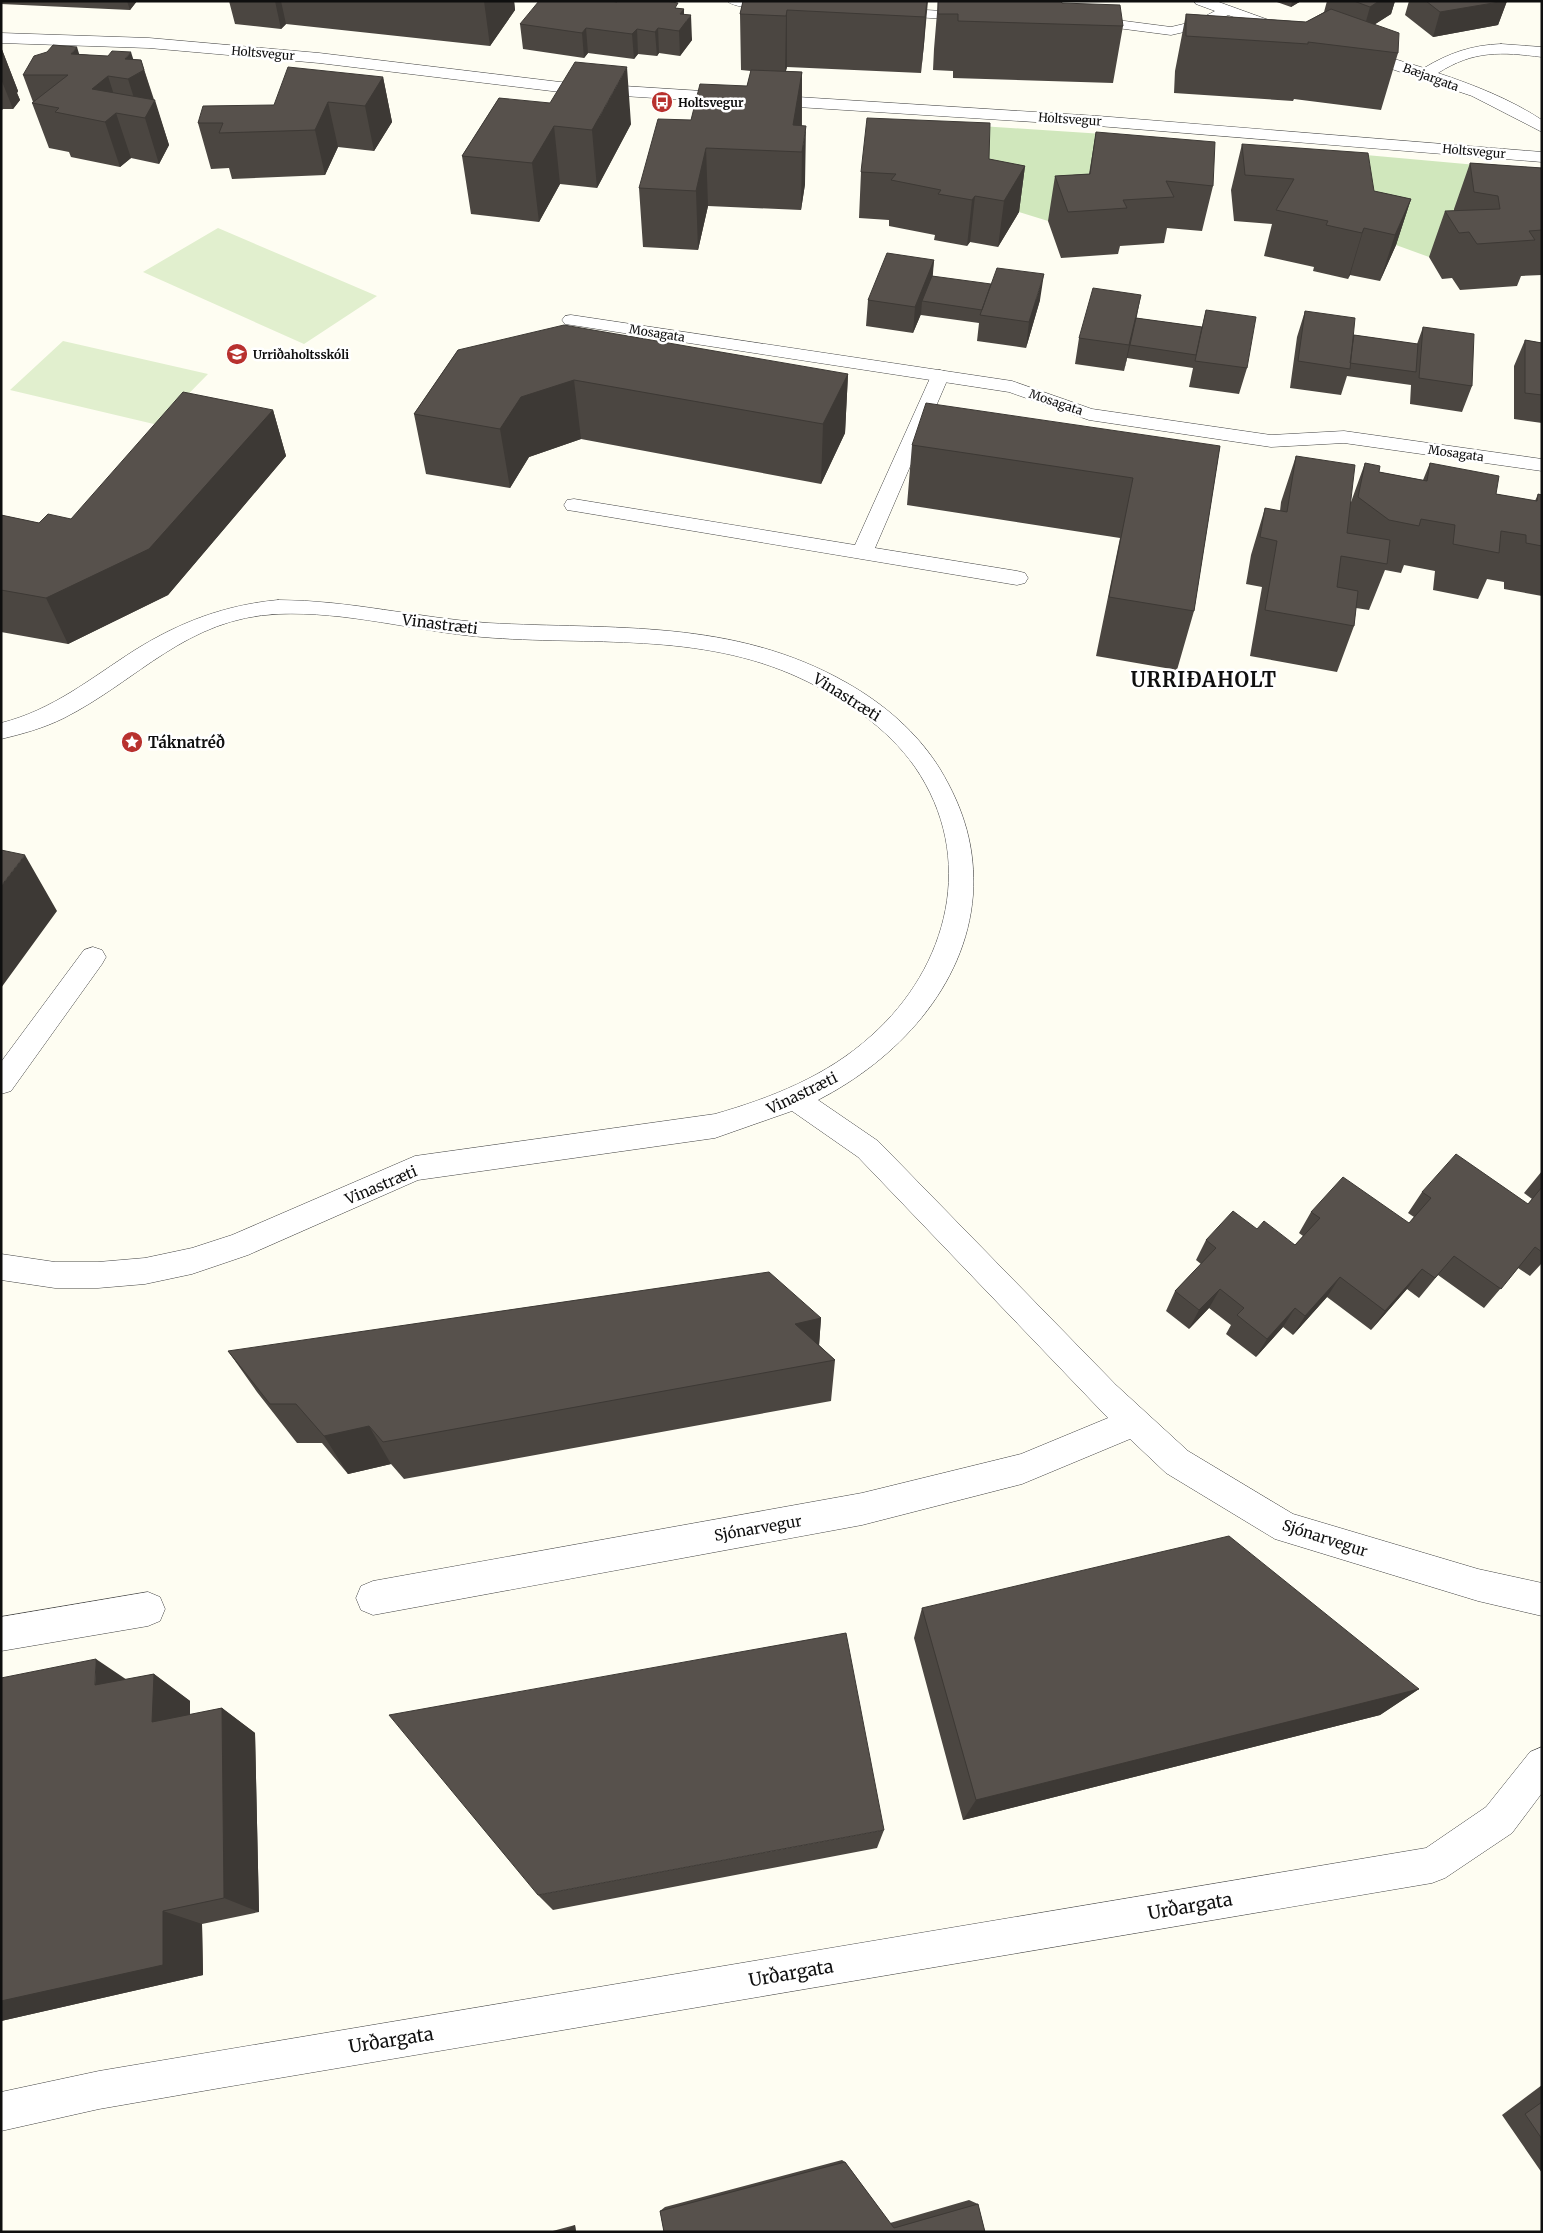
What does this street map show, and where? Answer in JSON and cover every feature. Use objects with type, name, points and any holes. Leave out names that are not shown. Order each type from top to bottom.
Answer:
[{"type":"street","points":[[734,1],[797,8]]},
{"type":"street","points":[[1201,1],[1296,34]]},
{"type":"street","points":[[1074,18],[1171,31],[1186,29],[1227,10]]},
{"type":"street","points":[[874,12],[961,16],[986,13]]},
{"type":"street","name":"Holtsvegur","points":[[1,38],[149,43],[319,58],[560,87],[1098,121],[1542,157]]},
{"type":"street","name":"Bæjargata","points":[[1343,48],[1426,74],[1526,115],[1542,127]]},
{"type":"street","points":[[1426,74],[1459,55],[1474,50],[1504,48],[1542,52]]},
{"type":"street","name":"Mosagata","points":[[571,320],[1012,387],[1090,414],[1261,440],[1344,437],[1542,465]]},
{"type":"street","points":[[862,553],[940,376]]},
{"type":"street","points":[[574,505],[1017,578]]},
{"type":"street","name":"Vinastræti","points":[[1,731],[53,714],[77,701],[152,647],[177,633],[203,622],[253,609],[306,608],[484,630],[664,635],[717,642],[792,665],[830,683],[866,705],[897,731],[923,760],[942,791],[955,824],[962,858],[963,894],[955,933],[939,972],[914,1009],[882,1043],[842,1073],[796,1099],[757,1115],[716,1126],[415,1168],[238,1246],[192,1261],[145,1271],[98,1275],[55,1274],[1,1267]]},
{"type":"street","points":[[1,1083],[93,957]]},
{"type":"street","name":"Sjónarvegur","points":[[796,1099],[868,1149],[1105,1395],[1177,1462],[1286,1528],[1478,1585],[1542,1600]]},
{"type":"street","name":"Sjónarvegur","points":[[373,1598],[862,1509],[1022,1470],[1134,1422]]},
{"type":"street","points":[[1,1634],[148,1609]]},
{"type":"street","name":"Urðargata","points":[[1,2112],[99,2090],[201,2072],[1432,1865],[1499,1820],[1542,1764]]},
{"type":"green space","points":[[921,122],[1164,138],[1163,163],[1048,221],[1019,212]]},
{"type":"green space","points":[[1277,147],[1510,168],[1514,204],[1429,257],[1396,245]]},
{"type":"green space","points":[[218,228],[377,296],[304,344],[143,272]]},
{"type":"green space","points":[[63,341],[208,374],[158,425],[10,390]]},
{"type":"building","points":[[539,1],[666,1],[678,3],[675,8],[684,9],[680,14],[691,15],[679,31],[658,28],[655,32],[637,29],[632,34],[586,28],[582,33],[520,24]]},
{"type":"building","points":[[743,1],[927,1],[925,17],[787,10],[786,16],[740,14]]},
{"type":"building","points":[[938,1],[1061,1],[1062,3],[1120,5],[1123,26],[958,21],[958,14],[938,14]]},
{"type":"building","points":[[1354,1],[1379,1],[1370,7]]},
{"type":"building","points":[[1426,1],[1505,1],[1440,12]]},
{"type":"building","points":[[1331,9],[1399,33],[1398,53],[1308,42],[1308,44],[1186,36],[1186,14],[1306,22]]},
{"type":"building","points":[[53,45],[77,47],[71,54],[108,56],[112,51],[131,52],[125,59],[141,60],[144,70],[128,79],[108,76],[92,89],[155,100],[145,118],[116,113],[105,122],[55,112],[59,108],[32,103],[68,75],[23,75],[34,56],[47,52]]},
{"type":"building","points":[[575,62],[627,67],[592,130],[554,126],[532,163],[462,156],[499,98],[550,103]]},
{"type":"building","points":[[288,67],[383,77],[365,106],[328,102],[315,130],[219,133],[223,123],[198,123],[203,106],[274,105]]},
{"type":"building","points":[[751,70],[802,72],[793,125],[806,126],[802,152],[706,148],[696,191],[639,188],[658,119],[691,120],[700,84],[747,86]]},
{"type":"building","points":[[867,118],[990,123],[989,159],[1025,166],[1004,201],[975,196],[972,200],[938,194],[941,190],[891,180],[896,174],[861,172]]},
{"type":"building","points":[[1096,132],[1215,142],[1213,186],[1166,181],[1174,197],[1123,200],[1127,208],[1068,212],[1055,176],[1090,174]]},
{"type":"building","points":[[1242,144],[1368,153],[1374,191],[1411,199],[1395,235],[1364,228],[1362,233],[1326,225],[1328,221],[1276,210],[1294,179],[1245,175]]},
{"type":"building","points":[[1470,163],[1542,168],[1542,230],[1529,231],[1535,240],[1477,244],[1469,232],[1459,233],[1445,211],[1500,209],[1498,196],[1474,192]]},
{"type":"building","points":[[887,253],[934,260],[915,307],[868,300]]},
{"type":"building","points":[[997,268],[1044,274],[1029,322],[980,315]]},
{"type":"building","points":[[932,276],[991,284],[982,310],[922,301]]},
{"type":"building","points":[[1093,288],[1141,295],[1129,345],[1079,338]]},
{"type":"building","points":[[1206,310],[1256,317],[1247,368],[1195,361]]},
{"type":"building","points":[[1305,311],[1355,318],[1350,369],[1298,361]]},
{"type":"building","points":[[1136,318],[1202,327],[1196,355],[1130,345]]},
{"type":"building","points":[[564,325],[848,374],[823,424],[574,380],[521,397],[500,429],[414,414],[458,350]]},
{"type":"building","points":[[1423,327],[1474,334],[1472,386],[1419,378]]},
{"type":"building","points":[[1354,335],[1418,344],[1416,372],[1350,363]]},
{"type":"building","points":[[1525,340],[1542,343],[1542,395],[1525,393]]},
{"type":"building","points":[[183,392],[273,410],[149,549],[46,598],[1,590],[1,515],[39,523],[48,514],[71,519]]},
{"type":"building","points":[[926,403],[1220,446],[1194,611],[1109,597],[1133,478],[912,445]]},
{"type":"building","points":[[1296,456],[1355,465],[1347,533],[1390,540],[1387,564],[1341,556],[1337,587],[1358,591],[1354,626],[1265,610],[1277,541],[1260,537],[1265,508],[1287,512]]},
{"type":"building","points":[[1365,463],[1380,466],[1379,472],[1427,481],[1430,463],[1499,476],[1496,494],[1537,501],[1538,494],[1542,495],[1542,546],[1526,543],[1526,535],[1501,531],[1499,553],[1453,544],[1455,525],[1421,519],[1419,526],[1389,520],[1358,497]]},
{"type":"building","points":[[1,850],[25,855],[1,886]]},
{"type":"building","points":[[1456,1154],[1528,1204],[1542,1187],[1542,1252],[1535,1247],[1501,1289],[1454,1256],[1435,1278],[1422,1269],[1385,1311],[1340,1277],[1305,1316],[1295,1308],[1267,1339],[1237,1315],[1244,1308],[1220,1289],[1199,1310],[1175,1291],[1216,1248],[1206,1240],[1233,1211],[1257,1229],[1264,1221],[1295,1245],[1320,1218],[1311,1212],[1343,1177],[1409,1223],[1431,1198],[1422,1192]]},
{"type":"building","points":[[769,1272],[821,1318],[795,1324],[835,1360],[383,1442],[369,1426],[324,1436],[296,1404],[270,1404],[228,1351]]},
{"type":"building","points":[[1229,1536],[1419,1689],[976,1800],[922,1608]]},
{"type":"building","points":[[846,1633],[884,1830],[538,1895],[389,1715]]},
{"type":"building","points":[[96,1659],[95,1685],[154,1674],[152,1722],[222,1708],[224,1898],[163,1911],[163,1965],[1,2001],[1,1678]]},
{"type":"building","points":[[1542,2102],[1542,2139],[1525,2114]]},
{"type":"building","points":[[845,2162],[894,2228],[978,2204],[985,2232],[664,2232],[660,2211]]},
{"type":"place","name":"Holtsvegur","points":[[662,102]]},
{"type":"place","name":"Urriðaholtsskóli","points":[[237,354]]},
{"type":"place","name":"Táknatréð","points":[[132,742]]},
{"type":"district","name":"URRIÐAHOLT","points":[[1204,679]]}]
